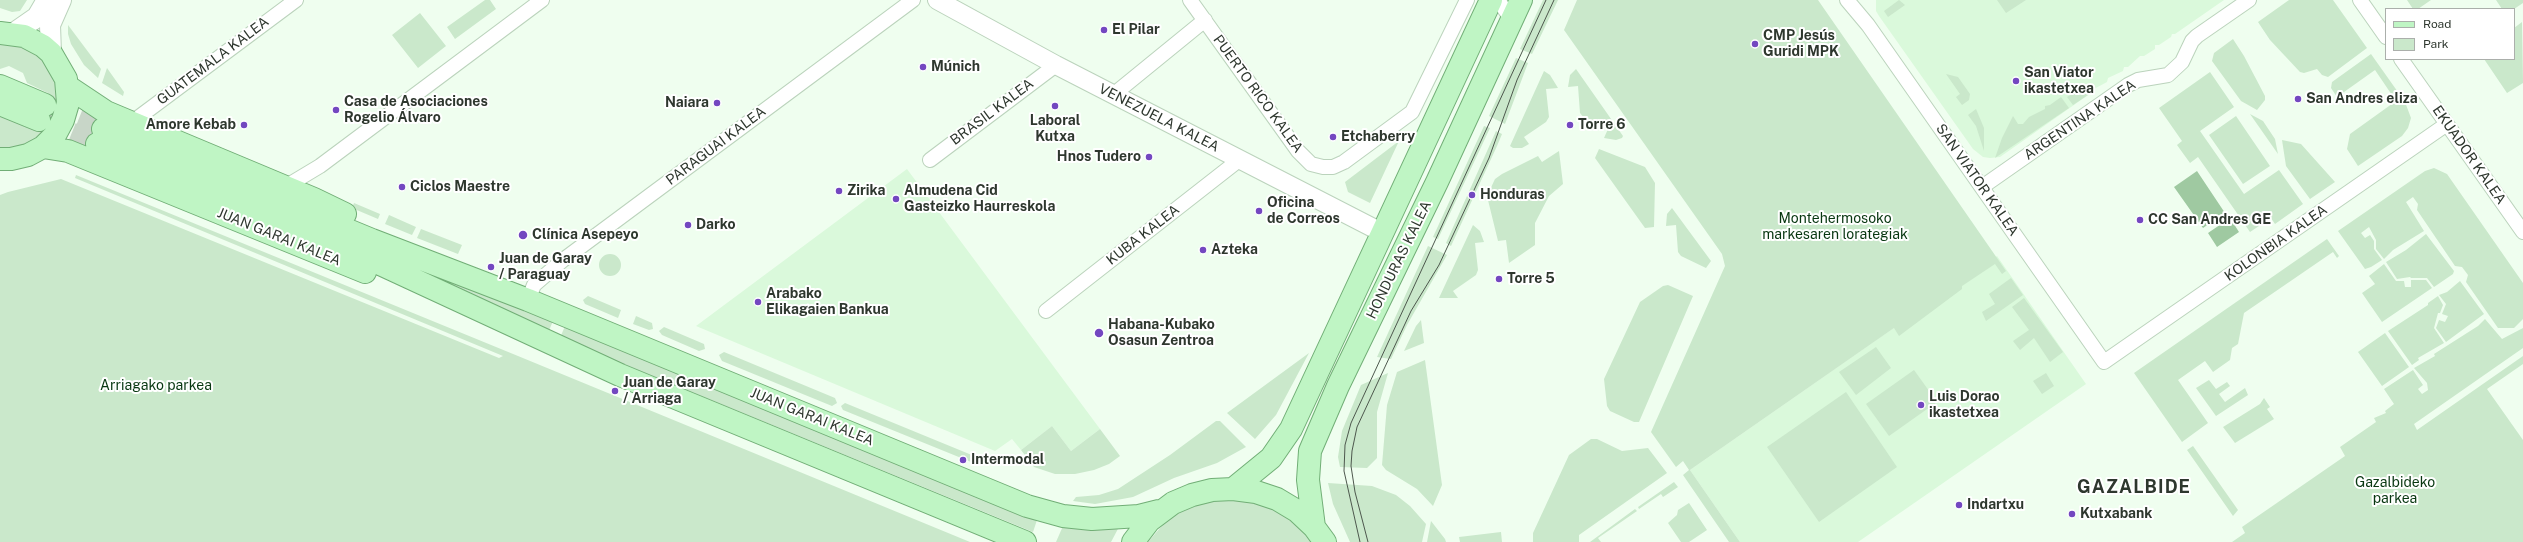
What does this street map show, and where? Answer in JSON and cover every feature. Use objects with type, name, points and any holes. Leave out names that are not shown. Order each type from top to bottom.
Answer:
[{"type":"main road","points":[[7,33],[36,17],[47,0]]},
{"type":"main road","points":[[51,53],[50,25],[61,0]]},
{"type":"main road","name":"HONDURAS KALEA","points":[[1233,488],[1271,458],[1291,428],[1491,0]]},
{"type":"main road","name":"HONDURAS KALEA","points":[[1320,534],[1308,475],[1312,446],[1338,386],[1512,20],[1520,0]]},
{"type":"main road","points":[[0,159],[11,159],[28,155],[43,147],[55,135],[64,120],[68,104],[67,86],[63,72],[51,53],[34,40],[7,33]]},
{"type":"main road","name":"JUAN GARAI KALEA","points":[[67,86],[96,106],[314,199],[472,278]]},
{"type":"main road","name":"JUAN GARAI KALEA","points":[[1025,542],[628,378],[516,329],[309,231],[100,136],[528,300],[1026,506],[1063,516],[1092,519],[1122,518],[1159,511]]},
{"type":"main road","name":"JUAN GARAI KALEA","points":[[43,147],[68,151],[368,274],[516,329]]},
{"type":"main road","points":[[1132,542],[1159,511],[1192,494],[1233,488],[1256,492],[1277,499],[1297,511],[1320,534]]},
{"type":"street","name":"GUATEMALA KALEA","points":[[131,122],[296,0]]},
{"type":"street","points":[[285,187],[320,166],[542,0]]},
{"type":"street","name":"PARAGUAI KALEA","points":[[528,300],[534,285],[563,260],[913,0]]},
{"type":"street","name":"VENEZUELA KALEA","points":[[937,0],[1113,95],[1383,233]]},
{"type":"street","name":"PUERTO RICO KALEA","points":[[1190,0],[1298,152],[1311,164],[1323,167],[1334,167],[1344,162],[1412,112],[1467,0]]},
{"type":"street","points":[[1498,0],[1512,20]]},
{"type":"street","name":"SAN VIATOR KALEA","points":[[1848,0],[1868,25],[2104,362]]},
{"type":"street","points":[[1861,0],[1861,9],[1868,25]]},
{"type":"street","name":"ARGENTINA KALEA","points":[[1982,187],[2128,85],[2138,80],[2168,75],[2182,62],[2192,41],[2197,36],[2249,0]]},
{"type":"street","points":[[2360,0],[2385,36]]},
{"type":"street","name":"PUERTO RICO KALEA","points":[[1113,95],[1205,20]]},
{"type":"street","name":"EKUADOR KALEA","points":[[2402,60],[2523,232]]},
{"type":"street","name":"BRASIL KALEA","points":[[930,160],[1056,65]]},
{"type":"street","name":"KOLONBIA KALEA","points":[[2104,362],[2447,124]]},
{"type":"street","name":"KUBA KALEA","points":[[1046,311],[1239,160]]},
{"type":"shaded area","name":"San Viator ikastetxea","points":[[1876,0],[2224,0],[2175,34],[2172,34],[2171,37],[2159,45],[2155,45],[2155,49],[2144,56],[2140,56],[2128,67],[2124,67],[2123,71],[2108,78],[2107,82],[2092,90],[2091,93],[2000,157],[1990,158],[1983,157],[1973,149],[1879,16],[1876,11]]},
{"type":"shaded area","points":[[907,169],[1100,429],[1071,451],[1052,426],[1021,450],[1012,439],[995,451],[696,326]]},
{"type":"shaded area","points":[[2197,171],[2225,213],[2203,228],[2174,187]]},
{"type":"shaded area","points":[[2230,218],[2239,232],[2217,247],[2208,233]]},
{"type":"shaded area","name":"Luis Dorao ikastetxea","points":[[1997,256],[2086,384],[1858,542],[1740,542],[1690,470]]},
{"type":"green space","points":[[0,0],[27,0],[20,11],[12,12],[0,8]]},
{"type":"green space","points":[[485,0],[490,0],[496,9],[455,39],[447,27]]},
{"type":"green space","points":[[1543,0],[1558,0],[1532,54],[1520,49]]},
{"type":"green space","name":"Montehermosoko markesaren lorategiak","points":[[1577,0],[1818,0],[2006,271],[2002,274],[1995,264],[1962,286],[1962,289],[1899,336],[1894,328],[1690,470],[1740,542],[1729,542],[1683,475],[1689,470],[1683,461],[1676,467],[1651,432],[1725,266],[1722,254],[1564,30]]},
{"type":"green space","points":[[1899,0],[1905,5],[1888,17],[1884,11]]},
{"type":"green space","points":[[1997,0],[2026,0],[2006,13]]},
{"type":"green space","points":[[2289,0],[2333,0],[2367,48],[2328,77],[2322,75],[2317,69],[2304,73],[2300,72],[2270,40],[2258,22]]},
{"type":"green space","points":[[2407,0],[2431,0],[2419,8],[2412,8]]},
{"type":"green space","points":[[2496,0],[2523,0],[2523,3],[2515,8],[2501,8]]},
{"type":"green space","points":[[420,13],[446,46],[418,68],[392,35]]},
{"type":"green space","points":[[2522,22],[2523,83],[2507,93],[2485,60],[2515,60],[2515,27]]},
{"type":"green space","points":[[68,25],[101,69],[98,78],[84,65],[71,44],[68,34]]},
{"type":"green space","points":[[2233,39],[2244,56],[2265,96],[2265,100],[2257,110],[2241,101],[2212,61],[2214,53]]},
{"type":"green space","points":[[0,42],[30,48],[52,69],[60,98],[50,127],[35,141],[17,148],[0,149],[0,114],[48,102],[48,93],[27,83],[23,73],[9,66],[0,69]]},
{"type":"green space","points":[[2371,54],[2405,102],[2411,118],[2408,128],[2402,136],[2358,166],[2347,149],[2350,134],[2396,101],[2375,70],[2337,97],[2331,88],[2332,82]]},
{"type":"green space","points":[[1516,58],[1528,63],[1505,124],[1489,116]]},
{"type":"green space","points":[[107,68],[124,92],[123,96],[102,83]]},
{"type":"green space","points":[[1576,69],[1623,136],[1622,138],[1616,140],[1604,138],[1608,129],[1584,118],[1580,113],[1578,86],[1568,87],[1570,75]]},
{"type":"green space","points":[[1544,71],[1550,75],[1558,88],[1546,89],[1549,117],[1546,122],[1524,137],[1529,144],[1522,148],[1513,148],[1510,146]]},
{"type":"green space","points":[[2210,72],[2234,107],[2200,131],[2244,194],[2279,170],[2303,204],[2275,224],[2271,218],[2250,232],[2198,157],[2190,163],[2177,145],[2182,141],[2159,108]]},
{"type":"green space","points":[[1946,74],[1958,77],[1970,94],[1969,100],[1962,105],[1940,76],[1956,97],[1960,94]]},
{"type":"green space","points":[[2088,85],[2091,93],[2073,105],[2067,97]]},
{"type":"green space","points":[[2061,97],[2069,108],[1995,158],[2002,138],[2013,116],[2018,124],[2023,124],[2029,117],[2045,109],[2045,106],[2050,105]]},
{"type":"green space","points":[[1976,109],[1984,128],[1984,151],[1976,126],[1968,115]]},
{"type":"green space","points":[[2250,114],[2263,121],[2275,139],[2278,154]]},
{"type":"green space","points":[[2236,116],[2270,166],[2243,184],[2209,135]]},
{"type":"green space","points":[[1484,126],[1490,128],[1438,239],[1433,237]]},
{"type":"green space","points":[[1496,131],[1502,134],[1451,246],[1446,243]]},
{"type":"green space","points":[[2282,140],[2301,144],[2335,182],[2310,199],[2286,166]]},
{"type":"green space","points":[[1399,141],[1370,203],[1348,192],[1345,182]]},
{"type":"green space","points":[[1599,149],[1645,167],[1655,183],[1654,227],[1645,228],[1595,158]]},
{"type":"green space","points":[[1559,151],[1563,184],[1549,196],[1535,223],[1535,245],[1509,263],[1506,240],[1498,241],[1487,196],[1495,179],[1502,174],[1538,156],[1542,162]]},
{"type":"green space","points":[[2434,168],[2447,174],[2523,283],[2523,319],[2514,328],[2498,328],[2466,282],[2468,275],[2462,267],[2455,266],[2417,210],[2418,204],[2413,197],[2406,202],[2424,231],[2393,250],[2384,259],[2376,249],[2376,240],[2369,227],[2361,233],[2365,238],[2370,235],[2374,241],[2374,249],[2382,260],[2371,267],[2365,269],[2338,231],[2425,171]]},
{"type":"green space","name":"Arriagako parkea","points":[[76,175],[970,542],[0,542],[0,195],[8,192],[61,179],[499,358],[503,356],[75,178]]},
{"type":"green space","points":[[354,203],[380,214],[378,219],[352,208]]},
{"type":"green space","points":[[1672,208],[1711,261],[1706,268],[1681,256],[1678,252],[1676,225],[1666,226],[1667,214]]},
{"type":"green space","points":[[389,215],[416,227],[412,235],[385,224]]},
{"type":"green space","points":[[1473,225],[1480,231],[1484,242],[1475,243],[1478,270],[1476,275],[1453,291],[1458,298],[1439,298]]},
{"type":"green space","points":[[421,229],[462,245],[458,254],[417,238]]},
{"type":"green space","points":[[330,230],[553,321],[548,333]]},
{"type":"green space","points":[[2426,234],[2454,271],[2453,274],[2434,287],[2427,278],[2410,277],[2397,279],[2386,262],[2406,250]]},
{"type":"green space","points":[[2327,239],[2339,256],[2337,258],[2333,252],[2244,313],[2238,344],[2232,348],[2230,360],[2213,372],[2205,361],[2178,380],[2208,423],[2182,442],[2134,373]]},
{"type":"green space","points":[[1428,246],[1447,255],[1407,325],[1391,359],[1377,357]]},
{"type":"green space","points":[[610,254],[618,257],[621,265],[618,273],[610,276],[602,273],[599,265],[602,257]]},
{"type":"green space","points":[[2384,264],[2396,281],[2404,281],[2405,287],[2411,287],[2411,280],[2426,280],[2432,288],[2382,322],[2362,293],[2375,284],[2369,276]]},
{"type":"green space","points":[[2011,278],[2023,295],[1986,321],[1982,312],[1995,304],[1989,294]]},
{"type":"green space","points":[[2460,281],[2484,314],[2446,342],[2436,328],[2439,320],[2445,322],[2448,316],[2442,314],[2446,304],[2439,295],[2447,292]]},
{"type":"green space","points":[[1668,285],[1693,296],[1639,422],[1634,422],[1610,411],[1607,406],[1604,379],[1640,302],[1663,286]]},
{"type":"green space","points":[[588,296],[621,310],[618,318],[585,304],[583,300]]},
{"type":"green space","points":[[2438,296],[2443,305],[2440,313],[2438,313],[2434,328],[2444,343],[2418,358],[2419,360],[2412,365],[2388,331],[2428,305],[2428,303]]},
{"type":"green space","points":[[2024,298],[2063,352],[2050,362],[2034,338],[2020,350],[2013,341],[2029,330],[2012,307]]},
{"type":"green space","points":[[636,316],[652,323],[653,329],[649,330],[633,324]]},
{"type":"green space","name":"Gazalbideko parkea","points":[[2485,319],[2502,339],[2523,328],[2523,348],[2414,424],[2417,430],[2523,356],[2523,364],[2487,389],[2523,440],[2523,542],[2232,542],[2245,533],[2242,527],[2345,456],[2340,447],[2376,422],[2374,418],[2386,413],[2385,411],[2394,404],[2384,389],[2413,370],[2423,385],[2418,389],[2422,394],[2428,390],[2427,383],[2414,368],[2435,356],[2434,354],[2478,326]]},
{"type":"green space","points":[[1421,320],[1424,343],[1404,351],[1416,326]]},
{"type":"green space","points":[[565,326],[1037,520],[1033,532],[560,338]]},
{"type":"green space","points":[[664,327],[704,344],[705,349],[699,351],[662,335],[659,331]]},
{"type":"green space","points":[[2385,333],[2409,367],[2382,386],[2358,352]]},
{"type":"green space","points":[[1876,347],[1891,368],[1856,395],[1839,372]]},
{"type":"green space","points":[[724,352],[835,398],[837,403],[832,406],[722,361],[719,355]]},
{"type":"green space","points":[[1309,353],[1276,415],[1255,439],[1227,413]]},
{"type":"green space","points":[[1425,360],[1442,485],[1433,506],[1417,489],[1386,470],[1382,465],[1387,405],[1397,372]]},
{"type":"green space","points":[[1914,370],[1937,402],[1889,436],[1866,404]]},
{"type":"green space","points":[[1388,373],[1377,412],[1377,458],[1367,468],[1340,467],[1338,457],[1342,431],[1361,385]]},
{"type":"green space","points":[[2046,373],[2054,386],[2042,394],[2033,381]]},
{"type":"green space","points":[[2209,380],[2216,389],[2227,382],[2230,386],[2219,394],[2225,402],[2245,388],[2248,395],[2216,416],[2196,388]]},
{"type":"green space","points":[[1846,392],[1897,467],[1819,522],[1767,447]]},
{"type":"green space","points":[[2264,398],[2270,407],[2267,409],[2274,419],[2235,443],[2223,427],[2260,404]]},
{"type":"green space","points":[[845,403],[979,458],[976,464],[843,410],[841,406]]},
{"type":"green space","points":[[1216,421],[1220,421],[1246,447],[1217,463],[1174,478],[1133,497],[1095,504],[1073,501],[1076,497],[1099,495],[1118,489],[1170,455]]},
{"type":"green space","points":[[1052,426],[1071,451],[1100,429],[1120,456],[1109,464],[1094,470],[1075,474],[1055,474],[1034,467],[1021,450]]},
{"type":"green space","points":[[1591,439],[1597,439],[1622,451],[1648,448],[1667,473],[1579,535],[1579,542],[1533,542],[1533,533],[1569,455]]},
{"type":"green space","points":[[2193,446],[2238,510],[2233,516],[2187,450]]},
{"type":"green space","points":[[1674,482],[1678,487],[1663,497],[1661,494],[1639,509],[1638,507]]},
{"type":"green space","points":[[1328,483],[1372,486],[1396,495],[1410,506],[1426,524],[1422,542],[1350,542],[1333,504]]},
{"type":"green space","points":[[1221,499],[1249,501],[1273,509],[1296,523],[1313,542],[1148,542],[1166,521],[1178,513],[1206,502]]},
{"type":"green space","points":[[1689,503],[1707,530],[1689,542],[1681,542],[1668,523],[1677,515],[1678,510]]},
{"type":"green space","points":[[1635,509],[1637,511],[1598,538],[1601,542],[1590,542]]},
{"type":"green space","points":[[1431,521],[1445,539],[1446,542],[1427,542]]},
{"type":"green space","points":[[1063,526],[1119,527],[1111,542],[1056,542]]},
{"type":"green space","points":[[1501,532],[1502,542],[1460,542],[1459,537]]},
{"type":"tunnel","points":[[48,107],[103,129]]},
{"type":"tunnel","points":[[41,121],[97,144]]},
{"type":"tram line","points":[[1360,542],[1344,471],[1345,445],[1351,423],[1546,0]]},
{"type":"tram line","points":[[1368,542],[1355,492],[1351,466],[1352,451],[1357,427],[1411,311],[1439,265],[1489,158],[1517,80],[1554,0]]},
{"type":"place","name":"El Pilar","points":[[1104,30]]},
{"type":"place","name":"CMP Jesús Guridi MPK","points":[[1755,44]]},
{"type":"place","name":"Múnich","points":[[923,67]]},
{"type":"place","name":"San Viator ikastetxea","points":[[2016,81]]},
{"type":"place","name":"San Andres eliza","points":[[2298,99]]},
{"type":"place","name":"Naiara","points":[[717,103]]},
{"type":"place","name":"Laboral Kutxa","points":[[1055,106]]},
{"type":"place","name":"Casa de Asociaciones Rogelio Álvaro","points":[[336,110]]},
{"type":"place","name":"Amore Kebab","points":[[244,125]]},
{"type":"place","name":"Torre 6","points":[[1570,125]]},
{"type":"place","name":"Etchaberry","points":[[1333,137]]},
{"type":"place","name":"Hnos Tudero","points":[[1149,157]]},
{"type":"place","name":"Ciclos Maestre","points":[[402,187]]},
{"type":"place","name":"Zirika","points":[[839,191]]},
{"type":"place","name":"Honduras","points":[[1472,195]]},
{"type":"place","name":"Almudena Cid Gasteizko Haurreskola","points":[[896,199]]},
{"type":"place","name":"Oficina de Correos","points":[[1259,211]]},
{"type":"place","name":"CC San Andres GE","points":[[2140,220]]},
{"type":"place","name":"Darko","points":[[688,225]]},
{"type":"place","name":"Clínica Asepeyo","points":[[523,235]]},
{"type":"place","name":"Azteka","points":[[1203,250]]},
{"type":"place","name":"Juan de Garay / Paraguay","points":[[491,267]]},
{"type":"place","name":"Torre 5","points":[[1499,279]]},
{"type":"place","name":"Arabako Elikagaien Bankua","points":[[758,302]]},
{"type":"place","name":"Habana-Kubako Osasun Zentroa","points":[[1099,333]]},
{"type":"place","name":"Juan de Garay / Arriaga","points":[[615,391]]},
{"type":"place","name":"Luis Dorao ikastetxea","points":[[1921,405]]},
{"type":"place","name":"Intermodal","points":[[963,460]]},
{"type":"place","name":"Indartxu","points":[[1959,505]]},
{"type":"place","name":"Kutxabank","points":[[2072,514]]},
{"type":"district","name":"GAZALBIDE","points":[[2134,487]]}]
